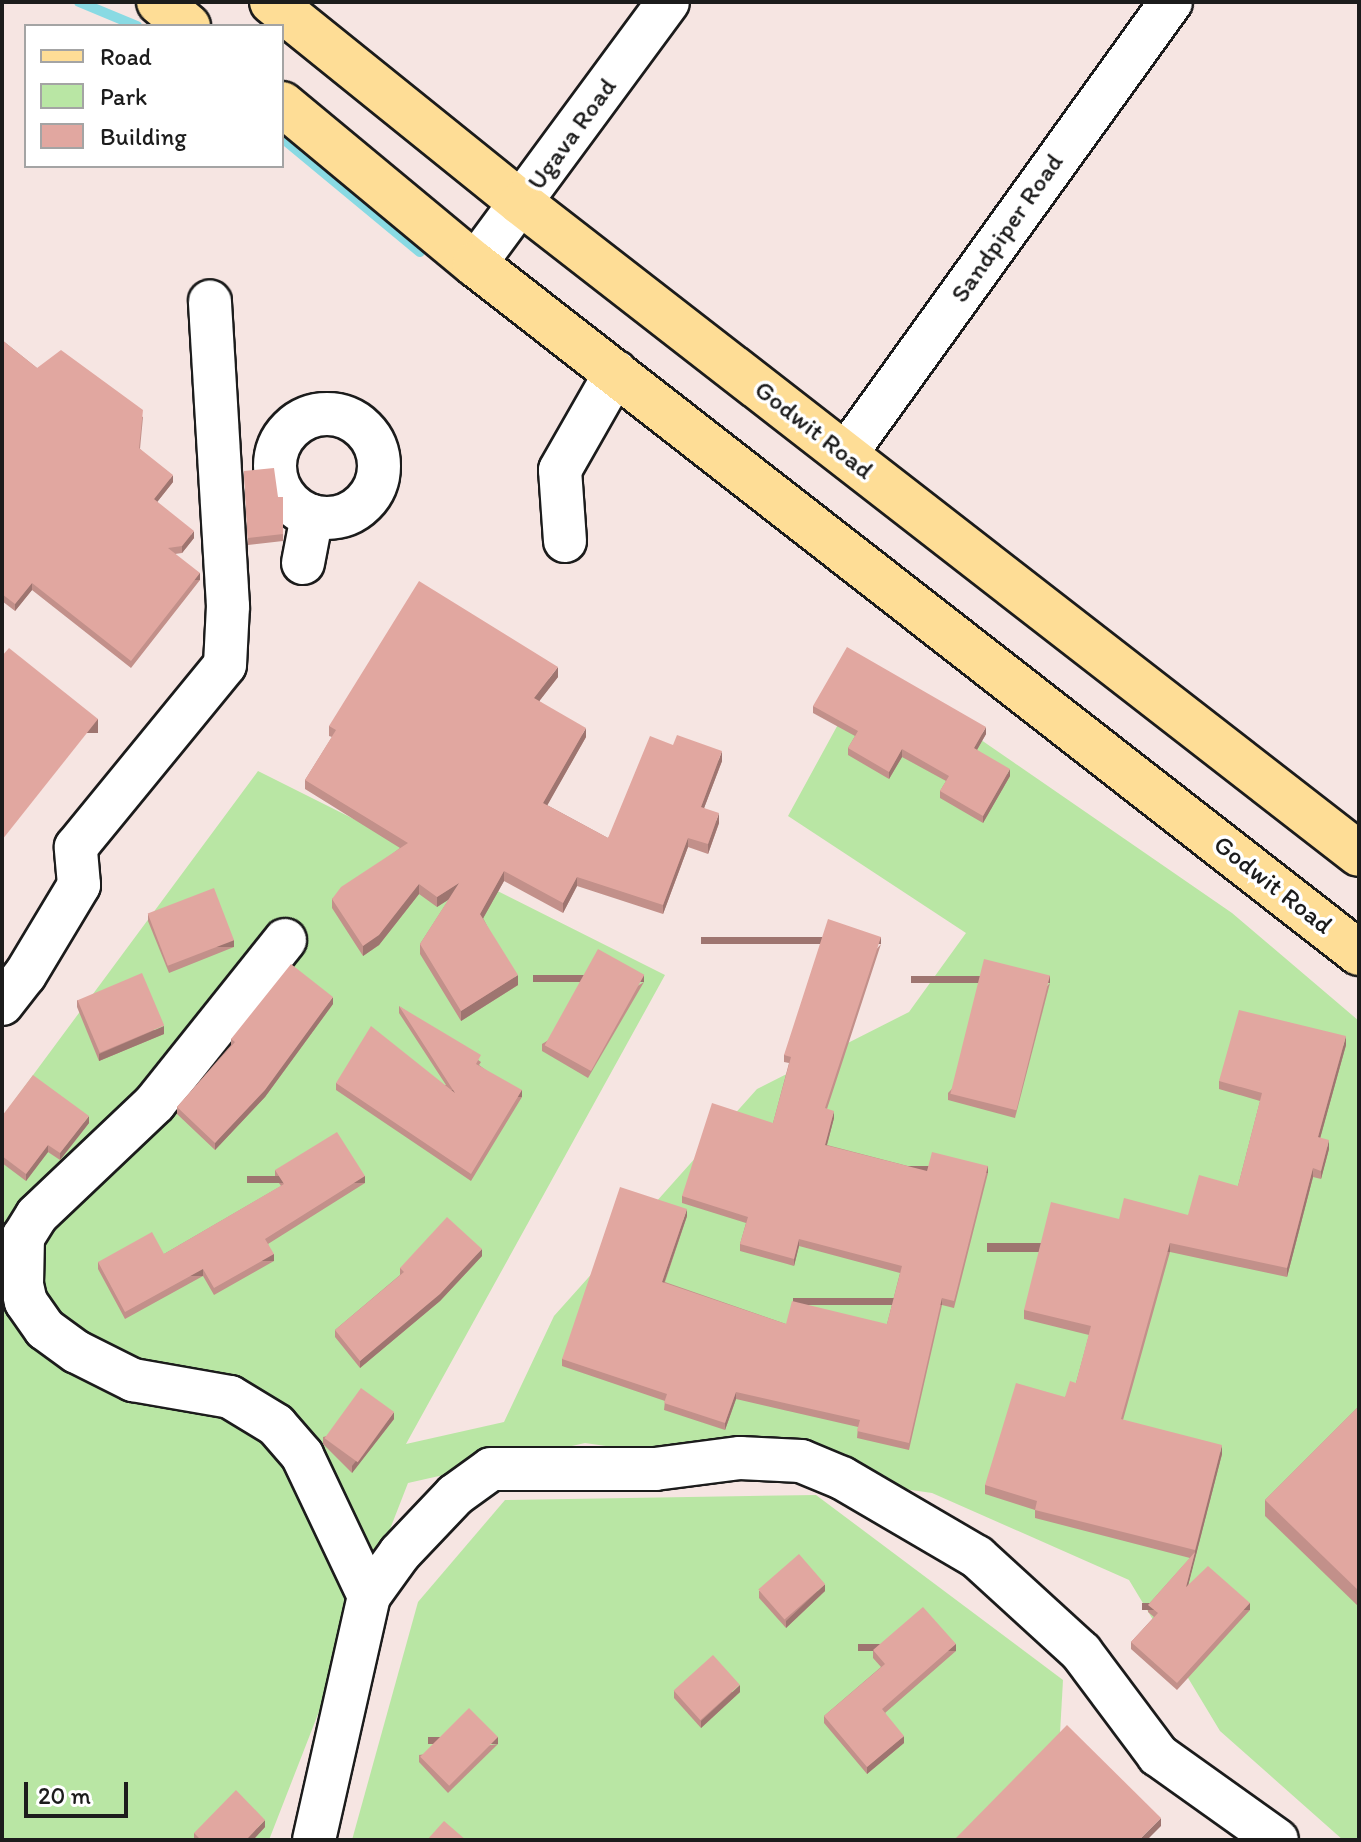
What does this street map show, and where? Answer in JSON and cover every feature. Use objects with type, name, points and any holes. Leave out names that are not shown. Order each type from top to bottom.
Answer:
[{"type":"main road","points":[[159,2],[186,24]]},
{"type":"main road","name":"Godwit Road","points":[[272,2],[521,203],[1359,854]]},
{"type":"main road","name":"Godwit Road","points":[[284,106],[475,264],[1359,953]]},
{"type":"street","name":"Ugava Road","points":[[475,264],[668,2]]},
{"type":"street","name":"Sandpiper Road","points":[[845,455],[1171,2]]},
{"type":"street","points":[[2,1004],[79,885],[76,847],[225,665],[228,606],[210,302]]},
{"type":"street","points":[[565,541],[560,470],[616,372]]},
{"type":"street","points":[[325,414],[353,421],[375,445],[378,478],[360,507],[329,518],[312,516],[288,501],[276,474],[276,459],[288,433],[325,414]]},
{"type":"street","points":[[221,467],[276,459]]},
{"type":"street","points":[[303,563],[312,516]]},
{"type":"street","points":[[285,940],[155,1103],[37,1215],[12,1255],[26,1302],[45,1329],[77,1352],[133,1380],[230,1397],[276,1425],[302,1455],[369,1596]]},
{"type":"street","points":[[314,1840],[369,1596],[424,1525],[491,1469],[586,1472],[655,1469],[740,1458],[801,1461],[876,1496],[977,1557],[1081,1652],[1158,1755],[1277,1840]]},
{"type":"green space","points":[[871,664],[1232,913],[1359,1021],[1359,1840],[1343,1840],[1220,1731],[1129,1580],[932,1493],[585,1443],[408,1483],[269,1840],[2,1840],[2,1117],[258,771],[665,975],[406,1444],[504,1422],[554,1316],[757,1089],[909,1012],[966,933],[788,816]]},
{"type":"green space","points":[[816,1495],[1063,1680],[1054,1840],[352,1840],[418,1602],[505,1500]]},
{"type":"building","points":[[2,340],[37,368],[61,350],[143,410],[139,448],[173,475],[154,499],[194,531],[182,546],[168,548],[200,573],[131,661],[32,583],[15,604],[2,594]]},
{"type":"building","points":[[274,468],[278,497],[283,497],[283,534],[248,538],[244,471]]},
{"type":"building","points":[[419,581],[558,667],[534,698],[586,728],[543,803],[608,838],[650,736],[673,745],[677,735],[722,751],[701,807],[719,813],[708,844],[688,838],[663,905],[577,877],[563,903],[504,871],[480,914],[518,975],[461,1011],[420,944],[459,883],[437,897],[419,884],[379,935],[363,946],[332,899],[341,887],[408,843],[305,780],[336,730],[329,726]]},
{"type":"building","points":[[847,647],[986,727],[974,748],[1010,769],[983,816],[940,791],[949,776],[902,749],[889,772],[848,748],[858,731],[813,706]]},
{"type":"building","points":[[9,648],[98,719],[2,840],[2,656]]},
{"type":"building","points":[[214,888],[234,940],[168,966],[148,913]]},
{"type":"building","points":[[828,919],[881,937],[825,1108],[834,1111],[825,1145],[927,1171],[932,1152],[988,1166],[954,1301],[942,1298],[909,1443],[857,1431],[860,1420],[736,1392],[725,1423],[664,1403],[667,1394],[562,1359],[620,1187],[687,1209],[662,1282],[786,1324],[792,1301],[887,1324],[902,1266],[799,1239],[794,1259],[740,1244],[748,1217],[682,1196],[712,1103],[773,1123],[791,1057],[784,1055]]},
{"type":"building","points":[[598,949],[644,975],[591,1071],[545,1045]]},
{"type":"building","points":[[984,959],[1050,975],[1016,1110],[950,1094]]},
{"type":"building","points":[[291,964],[333,997],[265,1090],[215,1143],[177,1107],[235,1042],[231,1039]]},
{"type":"building","points":[[142,973],[164,1025],[100,1053],[78,1000]]},
{"type":"building","points":[[399,1006],[481,1055],[476,1064],[522,1090],[471,1174],[336,1083],[371,1026],[455,1093]]},
{"type":"building","points":[[1239,1010],[1346,1036],[1318,1137],[1329,1140],[1321,1171],[1313,1168],[1287,1268],[1170,1243],[1121,1419],[1222,1445],[1195,1550],[1035,1510],[1037,1501],[985,1485],[1016,1383],[1065,1397],[1070,1381],[1076,1383],[1091,1326],[1024,1310],[1051,1202],[1119,1219],[1124,1198],[1188,1215],[1199,1175],[1238,1186],[1262,1093],[1219,1081]]},
{"type":"building","points":[[33,1075],[89,1116],[60,1153],[48,1145],[26,1174],[2,1156],[2,1116]]},
{"type":"building","points":[[337,1132],[365,1176],[265,1239],[274,1254],[214,1288],[203,1269],[125,1312],[98,1262],[152,1232],[164,1254],[284,1184],[275,1170]]},
{"type":"building","points":[[447,1217],[482,1249],[440,1294],[360,1361],[335,1330],[404,1272],[400,1268]]},
{"type":"building","points":[[361,1388],[394,1412],[358,1462],[325,1438]]},
{"type":"building","points":[[1359,1406],[1359,1591],[1265,1500]]},
{"type":"building","points":[[1195,1552],[1186,1587],[1208,1566],[1250,1603],[1177,1683],[1131,1642],[1158,1613],[1148,1605]]},
{"type":"building","points":[[799,1554],[825,1584],[784,1620],[758,1589]]},
{"type":"building","points":[[923,1607],[956,1644],[882,1709],[904,1736],[867,1767],[824,1716],[885,1664],[873,1650]]},
{"type":"building","points":[[713,1655],[740,1685],[700,1720],[674,1690]]},
{"type":"building","points":[[469,1708],[498,1737],[449,1786],[420,1757]]},
{"type":"building","points":[[1067,1725],[1161,1818],[1139,1840],[954,1840]]},
{"type":"building","points":[[236,1790],[265,1820],[246,1840],[201,1840],[194,1833]]},
{"type":"building","points":[[444,1821],[466,1840],[427,1840]]},
{"type":"waterway","points":[[79,2],[132,24]]},
{"type":"waterway","points":[[284,140],[420,252]]}]
